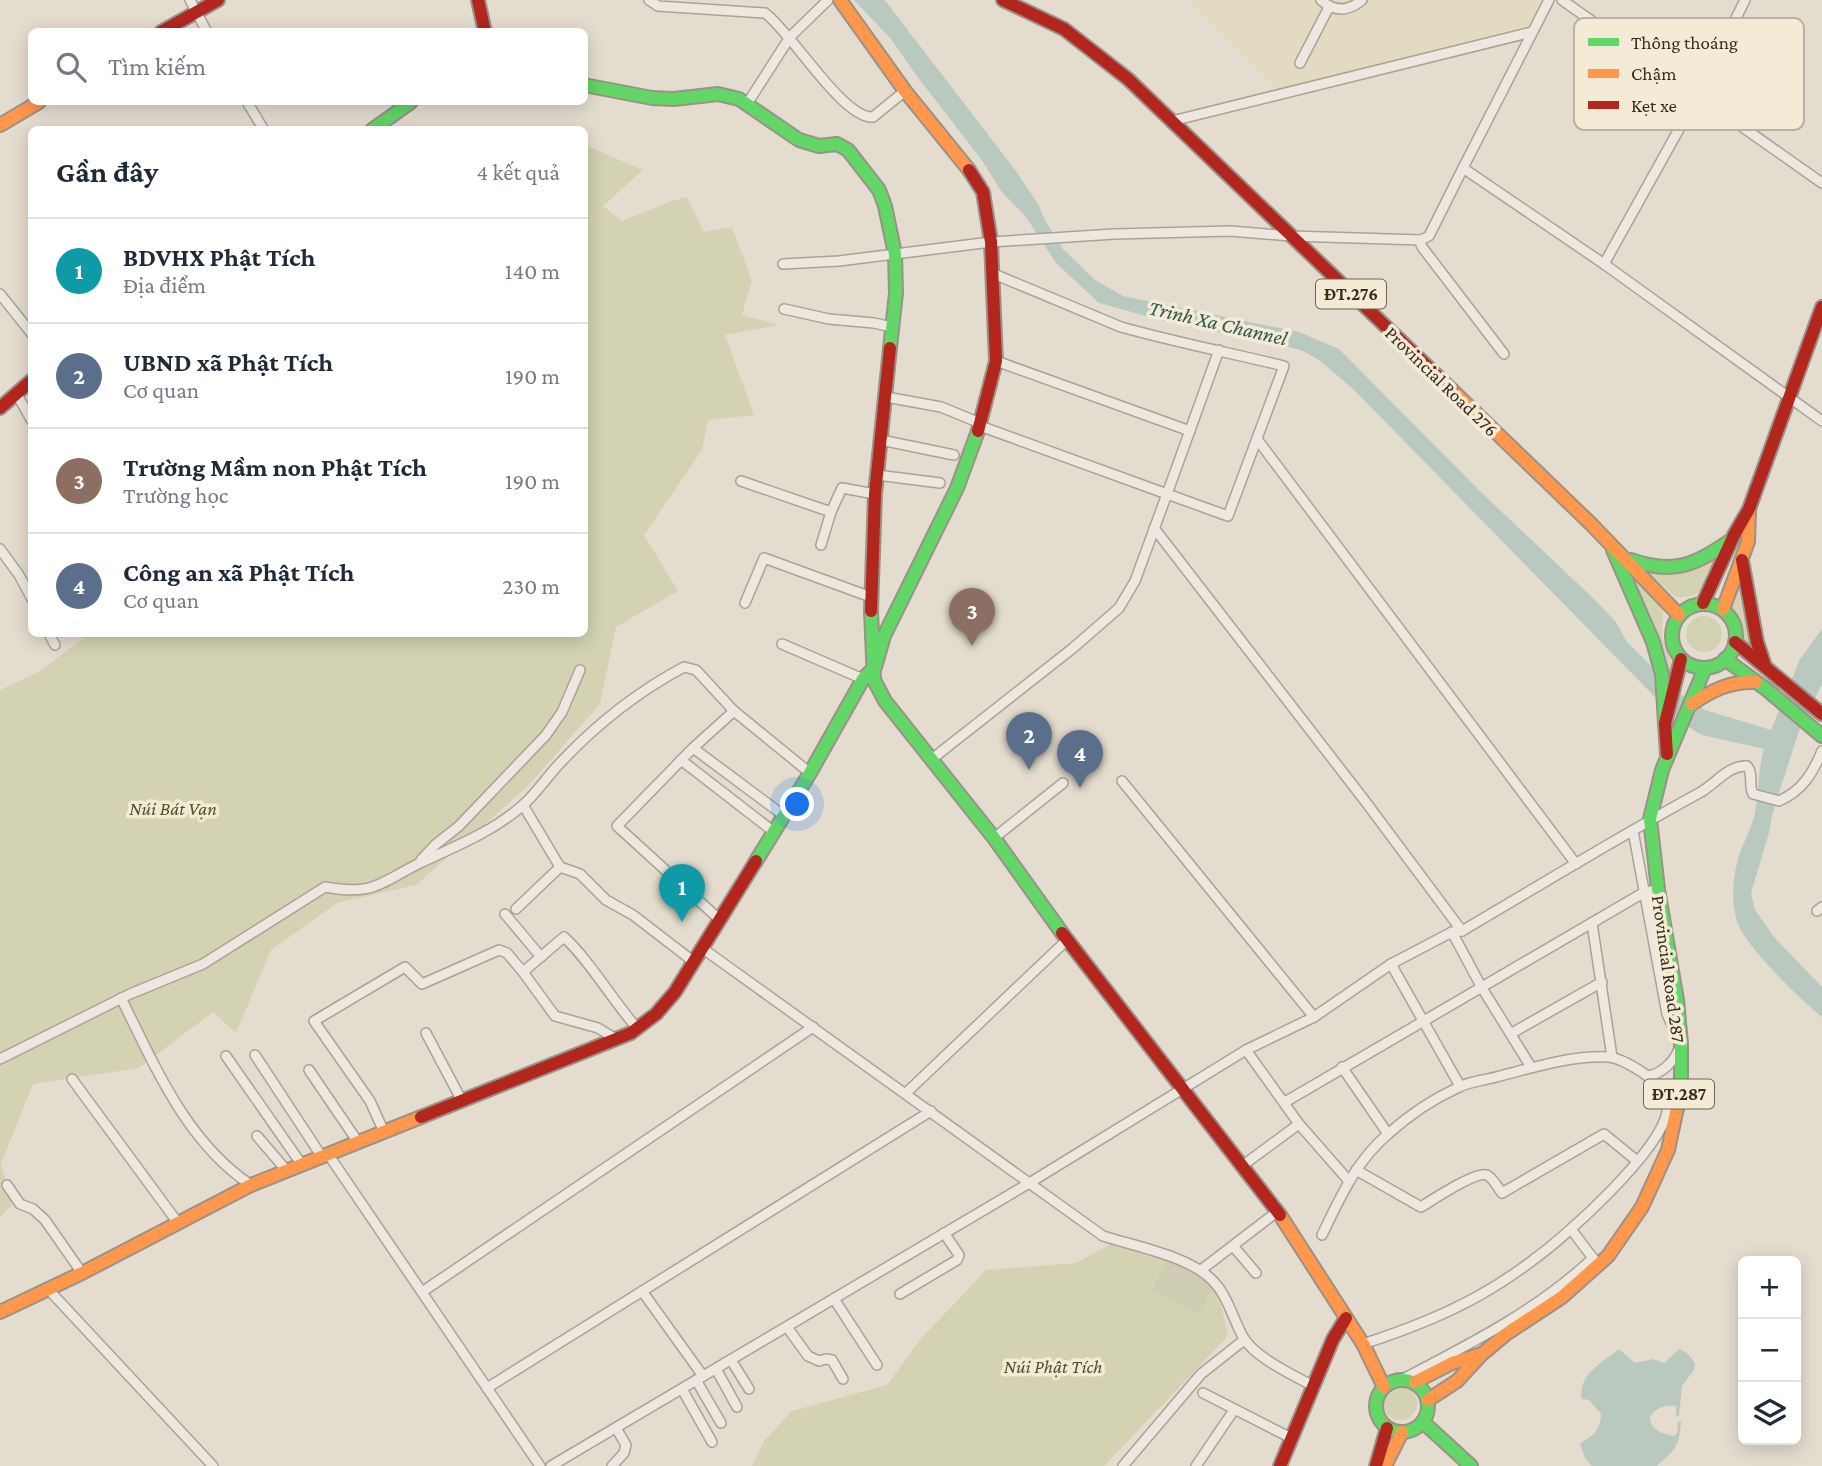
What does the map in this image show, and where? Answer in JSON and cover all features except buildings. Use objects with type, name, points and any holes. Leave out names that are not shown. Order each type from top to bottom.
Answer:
[{"type":"main road","points":[[166,28],[193,6],[218,0]]},
{"type":"main road","points":[[478,0],[484,28]]},
{"type":"main road","points":[[0,1312],[82,1273],[251,1185],[616,1038],[637,1028],[656,1014],[676,992],[868,675],[884,636],[957,488],[979,424],[996,361],[991,242],[985,201],[979,183],[905,91],[840,0]]},
{"type":"main road","name":"Provincial Road 276","points":[[1003,0],[1063,29],[1128,79],[1609,542],[1679,615]]},
{"type":"main road","points":[[588,86],[654,98],[674,99],[718,94],[747,104],[799,141],[819,146],[837,144],[854,155],[879,190],[886,206],[895,254],[896,293],[875,494],[868,675],[885,701],[995,838],[1067,940],[1278,1211],[1363,1344],[1384,1387]]},
{"type":"main road","points":[[0,124],[34,105]]},
{"type":"main road","points":[[378,126],[407,105]]},
{"type":"main road","points":[[1703,603],[1749,509],[1822,307]]},
{"type":"main road","points":[[0,408],[28,383]]},
{"type":"main road","points":[[1723,610],[1748,542],[1749,509]]},
{"type":"main road","points":[[1624,557],[1647,567],[1678,568],[1703,559],[1732,539]]},
{"type":"main road","points":[[1609,542],[1653,642],[1662,674],[1665,723]]},
{"type":"main road","points":[[1742,560],[1757,642],[1766,667]]},
{"type":"main road","points":[[1703,603],[1723,610],[1734,624],[1735,642],[1725,660],[1706,668],[1693,666],[1681,659],[1671,638],[1672,627],[1679,615],[1690,606],[1703,603]]},
{"type":"main road","points":[[1735,642],[1822,714]]},
{"type":"main road","name":"Provincial Road 287","points":[[1667,759],[1665,723],[1681,659]]},
{"type":"main road","points":[[1725,660],[1757,682],[1819,733]]},
{"type":"main road","name":"Provincial Road 287","points":[[1428,1399],[1457,1381],[1482,1354],[1506,1334],[1562,1297],[1596,1262],[1634,1221],[1668,1150],[1676,1119],[1681,1077],[1681,1044],[1650,819],[1667,759],[1706,668]]},
{"type":"main road","points":[[1691,705],[1726,683],[1740,680],[1757,682]]},
{"type":"main road","points":[[1280,1466],[1333,1339],[1346,1318]]},
{"type":"main road","name":"Provincial Road 287","points":[[1409,1381],[1482,1354]]},
{"type":"main road","points":[[1395,1380],[1409,1381],[1425,1391],[1429,1410],[1417,1428],[1403,1432],[1387,1428],[1376,1410],[1378,1395],[1395,1380]]},
{"type":"main road","points":[[1423,1422],[1471,1466]]},
{"type":"main road","points":[[1376,1466],[1387,1428]]},
{"type":"main road","points":[[1385,1466],[1403,1432]]},
{"type":"main road","points":[[1395,1466],[1403,1432]]},
{"type":"street","points":[[649,0],[658,6],[765,13],[790,37],[842,100],[864,117],[873,117],[905,91]]},
{"type":"street","points":[[747,104],[790,37],[828,0]]},
{"type":"street","points":[[1300,63],[1325,3],[1346,9],[1362,0]]},
{"type":"street","points":[[783,264],[1064,236],[1230,231],[1419,240],[1429,236],[1549,0]]},
{"type":"street","points":[[1562,0],[1588,18]]},
{"type":"street","points":[[1736,18],[1745,0]]},
{"type":"street","points":[[193,6],[205,28]]},
{"type":"street","points":[[1172,121],[1532,32]]},
{"type":"street","points":[[249,105],[262,126]]},
{"type":"street","points":[[1604,264],[1679,130]]},
{"type":"street","points":[[1747,130],[1822,183]]},
{"type":"street","points":[[1463,168],[1604,264],[1822,421]]},
{"type":"street","points":[[1419,240],[1504,354]]},
{"type":"street","points":[[886,397],[941,407],[979,424],[1228,516],[1284,366],[1121,327],[994,274]]},
{"type":"street","points":[[0,294],[28,329]]},
{"type":"street","points":[[784,309],[829,319],[892,327]]},
{"type":"street","points":[[932,759],[1111,617],[1129,593],[1219,350]]},
{"type":"street","points":[[996,361],[1190,431]]},
{"type":"street","points":[[16,393],[28,414]]},
{"type":"street","points":[[1257,439],[1576,864]]},
{"type":"street","points":[[881,440],[954,455]]},
{"type":"street","points":[[877,475],[940,483]]},
{"type":"street","points":[[741,481],[831,512]]},
{"type":"street","points":[[821,545],[842,488],[875,494]]},
{"type":"street","points":[[1154,528],[1357,790],[1457,931],[1482,988],[1531,1067]]},
{"type":"street","points":[[0,549],[28,592]]},
{"type":"street","points":[[746,603],[764,558],[871,597]]},
{"type":"street","points":[[51,637],[55,645]]},
{"type":"street","points":[[782,643],[868,675]]},
{"type":"street","points":[[0,1059],[121,999],[203,964],[325,887],[345,891],[372,889],[475,838],[523,805],[586,736],[611,714],[648,687],[684,667],[696,670],[734,710],[810,773]]},
{"type":"street","points":[[418,864],[435,845],[459,827],[546,735],[562,712],[580,670]]},
{"type":"street","points":[[720,920],[617,826],[692,748],[734,710]]},
{"type":"street","points":[[692,748],[783,815]]},
{"type":"street","points":[[551,1466],[1031,1182],[1247,1050],[1314,1017],[1391,964],[1457,931],[1576,864],[1704,790],[1738,766],[1749,768],[1750,789],[1756,795],[1779,801],[1806,782],[1822,751]]},
{"type":"street","points":[[681,760],[774,832]]},
{"type":"street","points":[[1122,781],[1314,1017]]},
{"type":"street","points":[[995,838],[1063,783]]},
{"type":"street","points":[[523,805],[560,867],[580,874],[606,900],[633,915],[694,962]]},
{"type":"street","points":[[1633,831],[1667,1014],[1681,1044],[1675,1057],[1660,1071],[1648,1076]]},
{"type":"street","points":[[516,909],[560,867]]},
{"type":"street","points":[[1285,1102],[1643,893],[1658,889]]},
{"type":"street","points":[[505,914],[541,957]]},
{"type":"street","points":[[1592,923],[1612,1057]]},
{"type":"street","points":[[523,972],[564,937],[615,1004],[637,1028]]},
{"type":"street","points":[[906,1093],[1067,940]]},
{"type":"street","points":[[702,948],[1103,1236],[1201,1270],[1214,1282],[1244,1340],[1261,1354],[1313,1386]]},
{"type":"street","points":[[384,1132],[370,1101],[314,1021],[405,967],[422,984],[499,950],[507,953],[555,1016],[598,1028],[616,1038]]},
{"type":"street","points":[[1391,964],[1460,1086]]},
{"type":"street","points":[[1512,1033],[1602,982]]},
{"type":"street","points":[[121,999],[171,1098],[198,1134],[235,1175],[251,1185]]},
{"type":"street","points":[[422,1292],[813,1027]]},
{"type":"street","points":[[426,1033],[462,1101]]},
{"type":"street","points":[[1247,1050],[1299,1124],[1348,1180]]},
{"type":"street","points":[[255,1055],[422,1292],[540,1466]]},
{"type":"street","points":[[226,1056],[302,1164]]},
{"type":"street","points":[[1322,1235],[1348,1180],[1388,1133],[1460,1086],[1531,1067],[1612,1057],[1648,1076],[1662,1091],[1667,1110],[1659,1130],[1630,1172],[1535,1260],[1479,1295],[1411,1329],[1363,1344]]},
{"type":"street","points":[[1342,1067],[1388,1133]]},
{"type":"street","points":[[309,1070],[358,1142]]},
{"type":"street","points":[[72,1079],[178,1223]]},
{"type":"street","points":[[487,1388],[931,1111]]},
{"type":"street","points":[[1242,1166],[1299,1124]]},
{"type":"street","points":[[1356,1170],[1421,1208],[1469,1179],[1482,1175],[1492,1179],[1502,1193],[1604,1135],[1637,1161]]},
{"type":"street","points":[[257,1136],[287,1171]]},
{"type":"street","points":[[7,1185],[20,1204],[33,1209],[45,1220],[82,1273]]},
{"type":"street","points":[[1201,1270],[1278,1211]]},
{"type":"street","points":[[1409,1381],[1540,1301],[1596,1262],[1571,1229]]},
{"type":"street","points":[[900,1294],[957,1260],[959,1255],[944,1233]]},
{"type":"street","points":[[1233,1245],[1256,1273]]},
{"type":"street","points":[[48,1289],[213,1466]]},
{"type":"street","points":[[642,1291],[700,1378],[721,1423]]},
{"type":"street","points":[[834,1299],[877,1365]]},
{"type":"street","points":[[787,1327],[808,1356],[819,1361],[832,1360],[843,1379]]},
{"type":"street","points":[[1122,1466],[1201,1374],[1244,1340]]},
{"type":"street","points":[[731,1360],[749,1389]]},
{"type":"street","points":[[716,1369],[737,1407]]},
{"type":"street","points":[[682,1389],[712,1442]]},
{"type":"street","points":[[1203,1393],[1291,1438]]},
{"type":"street","points":[[1196,1466],[1234,1410]]},
{"type":"street","points":[[612,1466],[624,1453],[626,1445],[616,1428]]},
{"type":"shaded area","points":[[1188,0],[1545,0],[1532,27],[1276,89]]},
{"type":"shaded area","points":[[1167,1259],[1213,1284],[1200,1313],[1151,1290]]},
{"type":"green space","name":"Núi Bát Vạn","points":[[588,146],[643,170],[603,206],[622,221],[687,197],[704,232],[732,227],[752,281],[742,315],[779,325],[725,335],[754,415],[708,420],[702,450],[644,535],[678,591],[616,627],[600,704],[527,787],[416,885],[337,903],[271,950],[236,1033],[213,1012],[139,1068],[33,1084],[1,1164],[12,1206],[0,1217],[0,690],[38,672],[85,637],[588,637]]},
{"type":"green space","points":[[1717,557],[1704,587],[1686,597],[1676,597],[1648,572]]},
{"type":"green space","points":[[1627,569],[1663,608],[1662,636],[1673,668],[1667,689]]},
{"type":"green space","points":[[1738,587],[1752,652],[1740,642],[1739,627],[1730,604]]},
{"type":"green space","points":[[1704,616],[1717,621],[1722,634],[1717,647],[1704,652],[1691,647],[1686,634],[1691,621]]},
{"type":"green space","name":"Núi Phật Tích","points":[[1112,1243],[1167,1259],[1151,1289],[1213,1284],[1221,1304],[1228,1336],[1104,1466],[752,1466],[764,1441],[792,1411],[887,1385],[920,1340],[986,1270],[1076,1263]]},
{"type":"green space","points":[[1400,1386],[1412,1391],[1417,1403],[1412,1415],[1400,1420],[1388,1415],[1383,1403],[1388,1391]]},
{"type":"water","name":"Trinh Xa Channel","points":[[854,0],[884,0],[887,3],[1016,171],[1063,249],[1095,280],[1123,296],[1299,332],[1339,349],[1483,494],[1596,601],[1616,622],[1627,642],[1677,692],[1705,710],[1771,730],[1800,659],[1822,629],[1822,684],[1800,728],[1751,893],[1755,910],[1775,938],[1822,987],[1822,1017],[1764,961],[1744,936],[1735,911],[1735,871],[1755,814],[1764,749],[1702,735],[1655,697],[1353,389],[1319,360],[1289,347],[1164,321],[1099,303],[1056,263],[1026,217],[1001,191],[981,159],[891,39]]},
{"type":"water","points":[[1619,1349],[1635,1363],[1653,1359],[1664,1363],[1679,1349],[1687,1353],[1695,1363],[1694,1370],[1682,1386],[1679,1416],[1676,1416],[1676,1406],[1668,1406],[1661,1407],[1650,1417],[1655,1428],[1674,1436],[1678,1422],[1681,1421],[1675,1447],[1657,1466],[1592,1466],[1584,1456],[1580,1443],[1595,1432],[1600,1424],[1601,1414],[1589,1400],[1582,1399],[1583,1383],[1593,1370]]},
{"type":"traffic: fast","points":[[588,86],[652,98],[674,99],[718,94],[739,99],[799,140],[819,146],[837,144],[848,150],[879,190],[885,206],[895,254],[896,293],[890,348]]},
{"type":"traffic: fast","points":[[378,126],[407,105]]},
{"type":"traffic: fast","points":[[756,861],[863,679],[875,667],[884,636],[957,488],[978,431]]},
{"type":"traffic: fast","points":[[1631,560],[1659,567],[1684,565],[1707,556],[1731,540]]},
{"type":"traffic: fast","points":[[1613,550],[1653,642],[1662,674],[1665,723]]},
{"type":"traffic: fast","points":[[1698,604],[1710,604],[1727,613],[1734,624],[1736,636],[1734,648],[1727,659],[1710,668],[1698,668],[1686,663],[1677,654],[1672,642],[1672,630],[1677,618],[1686,609],[1698,604]]},
{"type":"traffic: fast","points":[[871,611],[874,680],[885,701],[994,838],[1062,933]]},
{"type":"traffic: fast","points":[[1725,659],[1822,736]]},
{"type":"traffic: fast","points":[[1677,1108],[1681,1077],[1677,1000],[1658,889],[1650,819],[1662,770],[1705,668]]},
{"type":"traffic: fast","points":[[1402,1380],[1421,1387],[1428,1406],[1421,1425],[1402,1432],[1383,1425],[1376,1406],[1383,1387],[1402,1380]]},
{"type":"traffic: fast","points":[[1423,1422],[1471,1466]]},
{"type":"traffic: slow","points":[[840,0],[905,91],[969,170]]},
{"type":"traffic: slow","points":[[0,125],[34,105]]},
{"type":"traffic: slow","points":[[1452,390],[1591,524],[1679,615]]},
{"type":"traffic: slow","points":[[1723,609],[1748,542],[1749,511]]},
{"type":"traffic: slow","points":[[1692,704],[1722,687],[1756,682]]},
{"type":"traffic: slow","points":[[1428,1400],[1457,1381],[1482,1354],[1506,1334],[1562,1297],[1608,1256],[1642,1207],[1668,1150],[1677,1108]]},
{"type":"traffic: slow","points":[[0,1312],[82,1273],[251,1185],[421,1117]]},
{"type":"traffic: slow","points":[[1280,1215],[1363,1344],[1384,1387]]},
{"type":"traffic: slow","points":[[1415,1382],[1452,1363],[1482,1354]]},
{"type":"traffic: slow","points":[[1385,1466],[1402,1432]]},
{"type":"traffic: jam","points":[[168,28],[218,0]]},
{"type":"traffic: jam","points":[[478,0],[484,28]]},
{"type":"traffic: jam","points":[[1003,0],[1064,29],[1128,79],[1452,390]]},
{"type":"traffic: jam","points":[[969,170],[983,192],[991,242],[996,361],[978,431]]},
{"type":"traffic: jam","points":[[1703,603],[1749,509],[1822,307]]},
{"type":"traffic: jam","points":[[871,611],[875,494],[890,348]]},
{"type":"traffic: jam","points":[[0,408],[28,384]]},
{"type":"traffic: jam","points":[[1742,560],[1757,642],[1765,666]]},
{"type":"traffic: jam","points":[[1735,642],[1822,714]]},
{"type":"traffic: jam","points":[[1667,754],[1665,723],[1681,659]]},
{"type":"traffic: jam","points":[[421,1117],[631,1033],[656,1014],[675,992],[756,861]]},
{"type":"traffic: jam","points":[[1062,933],[1280,1215]]},
{"type":"traffic: jam","points":[[1280,1466],[1333,1339],[1346,1318]]},
{"type":"traffic: jam","points":[[1376,1466],[1387,1428]]},
{"type":"place","name":"Trường Mầm non Phật Tích","points":[[972,646]]},
{"type":"place","name":"UBND xã Phật Tích","points":[[1029,770]]},
{"type":"place","name":"Công an xã Phật Tích","points":[[1080,788]]},
{"type":"place","name":"BDVHX Phật Tích","points":[[682,922]]}]
